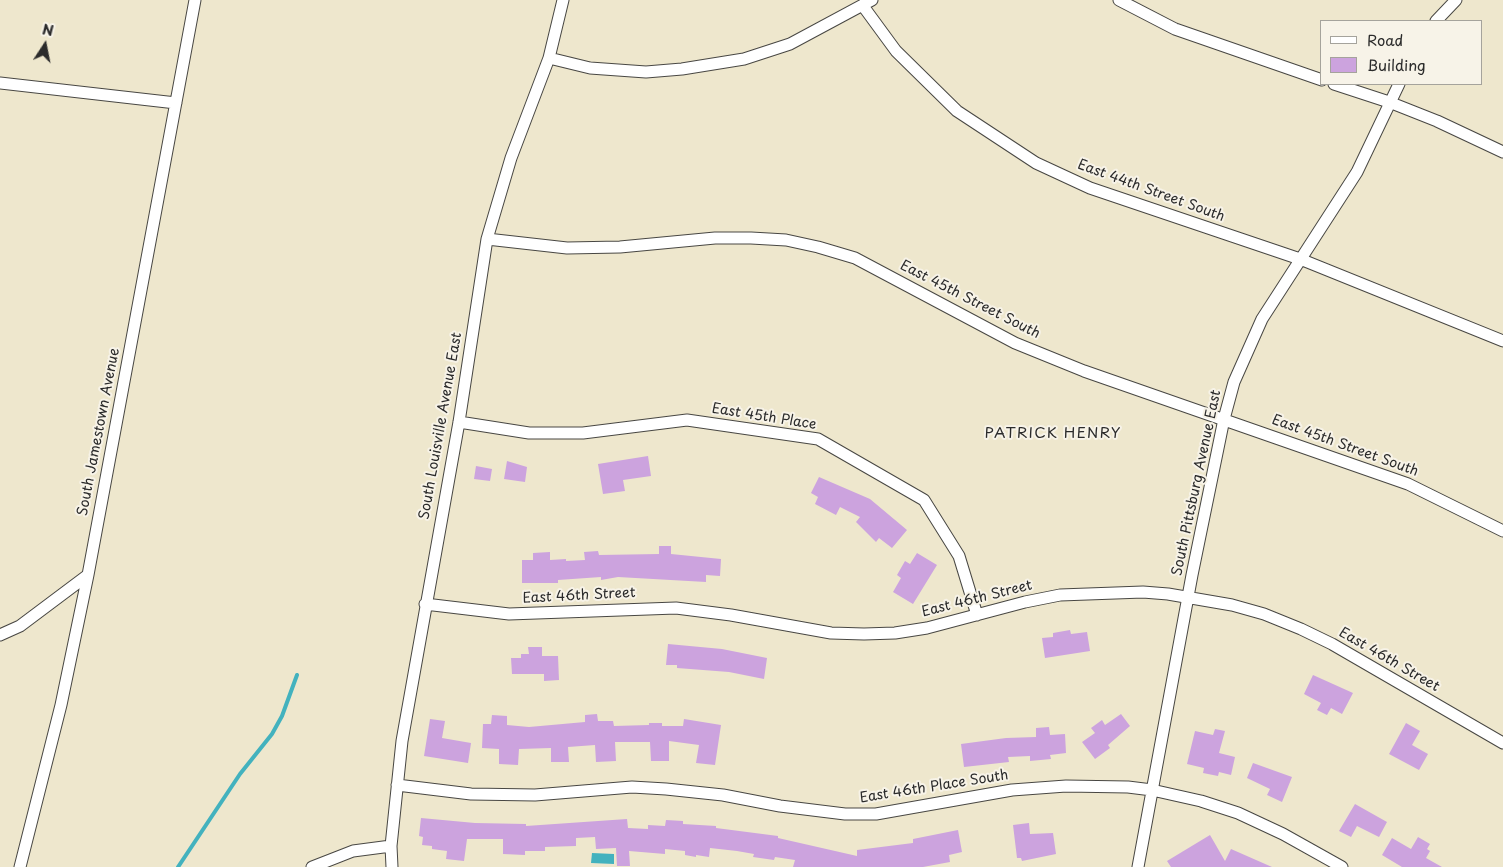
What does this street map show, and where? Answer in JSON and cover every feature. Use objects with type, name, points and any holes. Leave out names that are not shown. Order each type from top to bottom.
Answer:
[{"type":"street","name":"South Jamestown Avenue","points":[[20,867],[60,705],[88,575],[195,0]]},
{"type":"street","name":"South Louisville Avenue East","points":[[392,867],[391,846],[402,740],[458,422],[487,239],[508,167],[549,58],[563,0]]},
{"type":"street","points":[[1119,0],[1176,29],[1320,79]]},
{"type":"street","points":[[1437,20],[1456,0]]},
{"type":"street","name":"East 44th Street South","points":[[549,58],[590,68],[646,72],[735,61],[790,44],[868,3],[896,51],[956,111],[1036,163],[1090,188],[1300,259],[1503,341]]},
{"type":"street","points":[[0,83],[176,102]]},
{"type":"street","points":[[1337,85],[1390,102],[1503,152]]},
{"type":"street","name":"South Pittsburg Avenue East","points":[[1138,867],[1188,597],[1224,419],[1234,382],[1262,319],[1357,172],[1398,85]]},
{"type":"street","name":"East 45th Street South","points":[[487,239],[567,248],[620,248],[715,238],[752,238],[786,240],[818,247],[855,258],[1014,343],[1084,372],[1408,484],[1503,531]]},
{"type":"street","name":"East 45th Place","points":[[458,422],[530,433],[583,433],[687,420],[818,439],[924,500],[959,556],[977,615]]},
{"type":"street","points":[[0,635],[20,626],[88,575]]},
{"type":"street","name":"East 46th Street","points":[[425,604],[517,614],[676,608],[731,615],[831,633],[864,634],[895,633],[927,628],[1060,595],[1143,592],[1188,597],[1264,614],[1301,629],[1332,644],[1503,743]]},
{"type":"street","name":"East 46th Place South","points":[[397,785],[471,794],[535,794],[632,787],[666,789],[723,795],[780,806],[845,814],[876,814],[1012,790],[1066,786],[1152,790],[1202,801],[1238,813],[1283,834],[1342,867]]},
{"type":"street","points":[[312,867],[353,851],[391,846]]},
{"type":"water","points":[[592,853],[614,854],[614,864],[591,863]]},
{"type":"building","points":[[648,456],[651,476],[623,480],[625,491],[603,494],[598,464]]},
{"type":"building","points":[[507,461],[527,467],[525,482],[504,479]]},
{"type":"building","points":[[476,466],[492,469],[490,481],[474,479]]},
{"type":"building","points":[[819,477],[870,499],[907,530],[892,548],[879,538],[876,542],[856,522],[860,517],[840,507],[836,515],[815,504],[818,497],[811,493]]},
{"type":"building","points":[[659,546],[671,546],[671,554],[721,559],[720,576],[706,575],[706,582],[618,577],[601,580],[601,577],[558,580],[558,583],[522,583],[522,560],[533,560],[533,553],[550,552],[550,560],[585,560],[584,552],[598,551],[599,555],[659,554]]},
{"type":"building","points":[[917,553],[937,565],[913,604],[893,592],[901,578],[897,575],[905,561],[910,564]]},
{"type":"building","points":[[1070,630],[1071,634],[1087,632],[1090,651],[1045,658],[1042,638],[1053,637],[1053,633]]},
{"type":"building","points":[[668,644],[722,649],[767,658],[764,679],[729,672],[677,668],[677,665],[666,665]]},
{"type":"building","points":[[528,647],[542,647],[542,656],[558,656],[559,680],[544,681],[544,674],[512,674],[511,658],[521,658],[521,654],[529,654]]},
{"type":"building","points":[[1313,675],[1353,693],[1342,714],[1331,708],[1327,715],[1317,710],[1321,703],[1304,694]]},
{"type":"building","points":[[597,714],[598,721],[613,721],[614,726],[662,723],[662,726],[683,726],[684,719],[721,725],[715,765],[696,763],[699,745],[669,741],[669,761],[651,761],[650,742],[615,742],[616,761],[596,762],[595,745],[568,747],[569,762],[551,762],[551,748],[519,749],[518,765],[499,764],[499,749],[482,748],[483,724],[491,724],[492,715],[507,716],[507,725],[529,727],[585,722],[585,715]]},
{"type":"building","points":[[1121,714],[1130,726],[1108,745],[1110,748],[1095,759],[1082,742],[1095,733],[1091,728],[1102,720],[1105,725]]},
{"type":"building","points":[[430,719],[445,721],[442,738],[471,743],[468,763],[424,756]]},
{"type":"building","points":[[1406,723],[1420,731],[1412,745],[1428,754],[1419,770],[1389,754]]},
{"type":"building","points":[[1049,727],[1050,735],[1065,734],[1066,753],[1050,755],[1051,759],[1030,761],[1030,756],[1008,757],[1009,762],[964,767],[961,744],[1006,738],[1036,737],[1036,728]]},
{"type":"building","points":[[1215,729],[1225,731],[1219,753],[1235,757],[1231,775],[1219,772],[1218,776],[1203,773],[1204,768],[1187,764],[1195,731],[1213,735]]},
{"type":"building","points":[[1253,763],[1292,777],[1282,802],[1267,795],[1270,789],[1247,778]]},
{"type":"building","points":[[1355,804],[1387,822],[1379,837],[1357,826],[1351,837],[1339,831]]},
{"type":"building","points":[[421,818],[475,823],[526,824],[526,826],[627,819],[628,828],[648,829],[648,825],[665,826],[666,820],[683,821],[683,824],[716,826],[716,828],[778,836],[778,838],[857,856],[857,850],[913,843],[913,839],[958,830],[962,852],[949,855],[950,862],[923,867],[793,867],[795,860],[775,857],[774,860],[753,857],[754,854],[737,851],[710,848],[709,857],[696,855],[696,857],[685,855],[685,851],[665,849],[665,854],[629,851],[630,866],[617,866],[616,848],[596,849],[595,837],[576,838],[576,846],[545,847],[545,851],[525,851],[525,855],[503,854],[503,839],[467,839],[464,861],[446,859],[447,851],[432,849],[432,846],[422,845],[423,837],[419,836]]},
{"type":"building","points":[[1029,823],[1030,834],[1053,833],[1056,854],[1022,861],[1021,858],[1017,858],[1013,825]]},
{"type":"building","points":[[1210,835],[1225,861],[1231,849],[1272,867],[1171,867],[1167,861]]},
{"type":"building","points":[[1418,837],[1430,844],[1427,849],[1430,851],[1426,858],[1442,867],[1402,867],[1382,855],[1392,838],[1411,849]]},
{"type":"waterway","points":[[178,867],[240,774],[272,734],[282,716],[297,675]]},
{"type":"district","name":"PATRICK HENRY","points":[[1053,434]]}]
